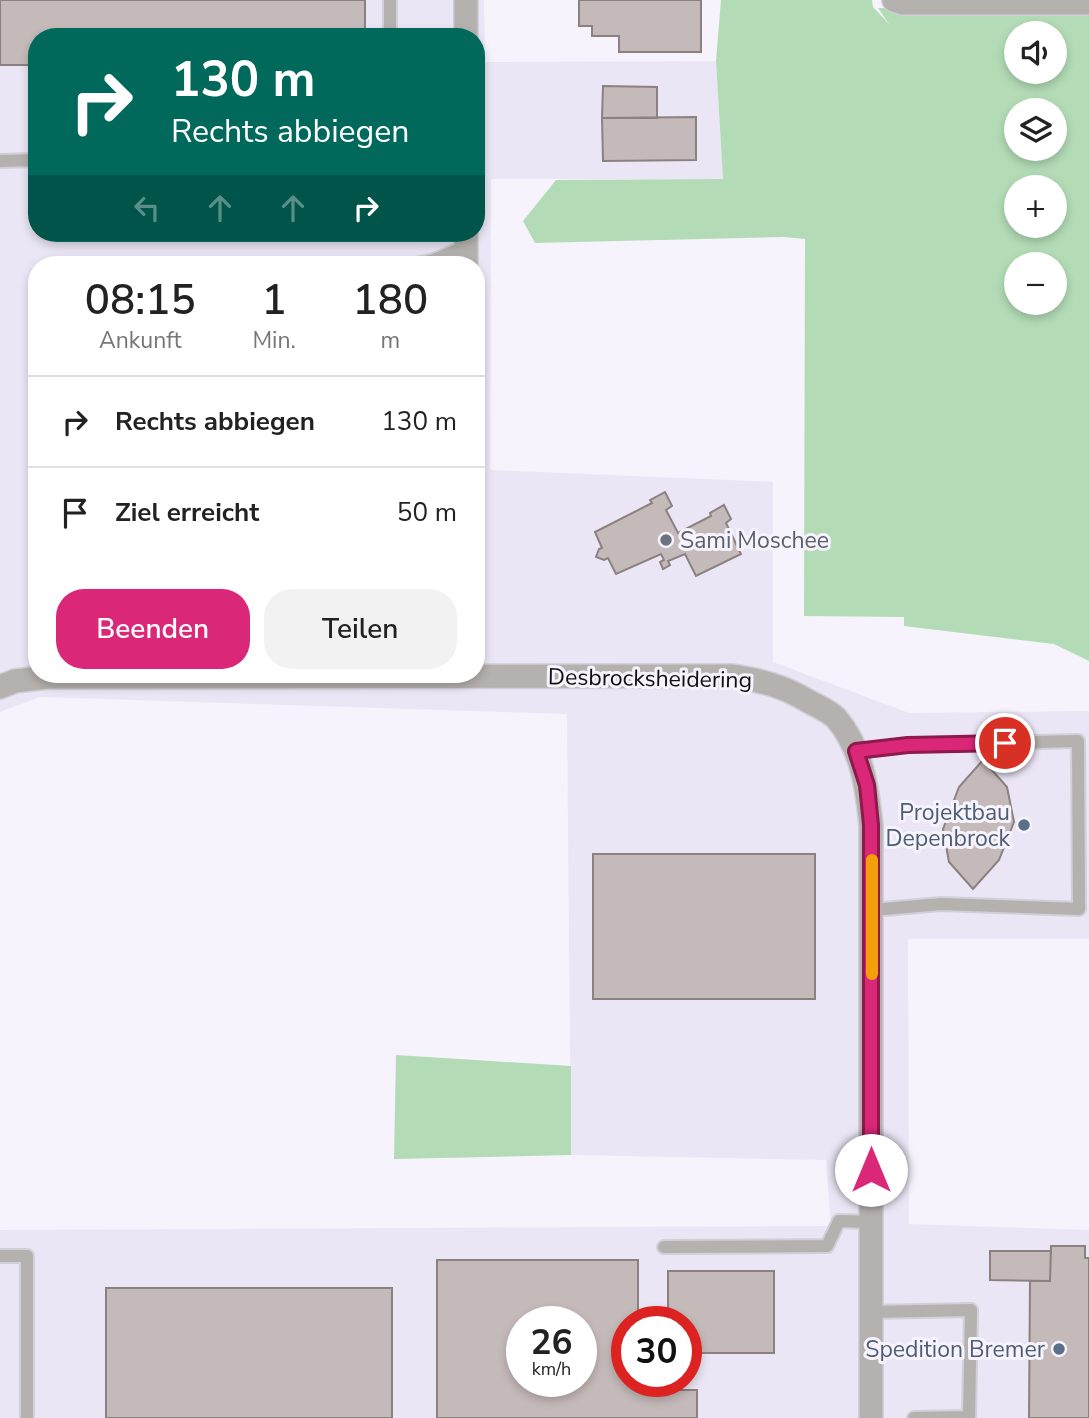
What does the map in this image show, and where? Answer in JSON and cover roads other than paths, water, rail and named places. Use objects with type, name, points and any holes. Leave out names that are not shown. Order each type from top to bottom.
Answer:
[{"type":"street","points":[[466,0],[466,28]]},
{"type":"street","points":[[894,0],[902,3],[1089,3]]},
{"type":"street","name":"Desbrocksheidering","points":[[485,675],[731,676],[762,680],[789,690],[835,717],[856,751],[867,785],[870,812],[873,910],[871,1418]]},
{"type":"street","name":"Desbrocksheidering","points":[[0,687],[28,679]]},
{"type":"lane","points":[[390,0],[390,28]]},
{"type":"lane","points":[[0,160],[28,160]]},
{"type":"lane","points":[[445,256],[466,248]]},
{"type":"lane","points":[[856,751],[908,745],[1078,741],[1079,909],[941,904],[873,910]]},
{"type":"lane","points":[[664,1247],[827,1246],[839,1221],[870,1223]]},
{"type":"lane","points":[[0,1256],[27,1256],[27,1418]]},
{"type":"lane","points":[[870,1312],[971,1310],[969,1417],[914,1418]]},
{"type":"place","name":"Sami Moschee","points":[[666,540]]},
{"type":"place","name":"Projektbau Depenbrock","points":[[1024,825]]},
{"type":"place","name":"Spedition Bremer","points":[[1059,1349]]}]
